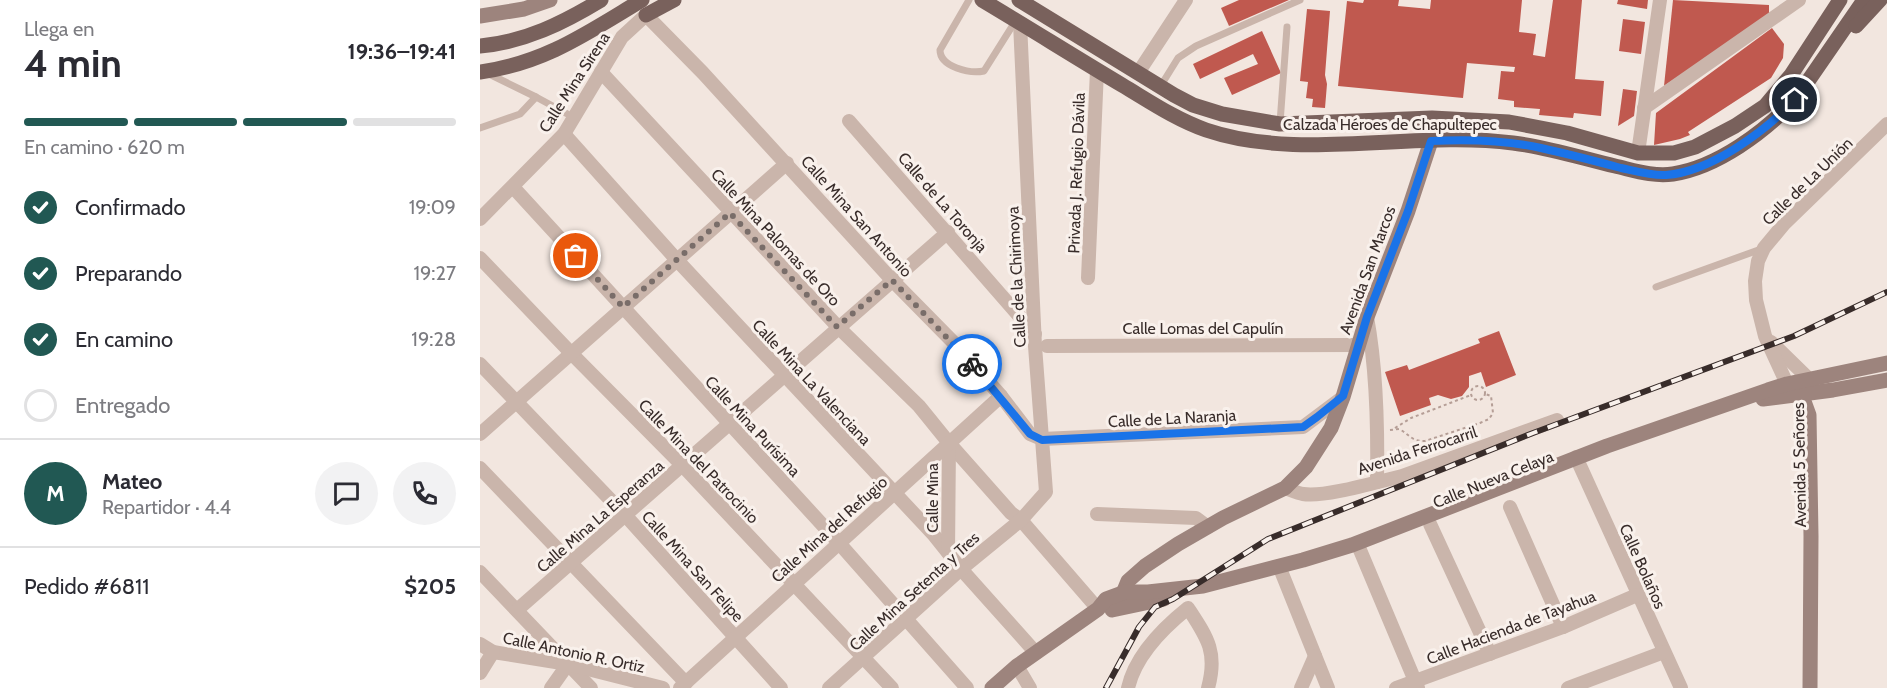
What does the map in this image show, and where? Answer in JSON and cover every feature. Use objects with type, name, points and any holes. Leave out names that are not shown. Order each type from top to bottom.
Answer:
[{"type":"main road","points":[[480,16],[524,9],[550,0]]},
{"type":"main road","points":[[480,46],[537,34],[562,23],[601,0]]},
{"type":"main road","points":[[482,72],[506,69],[543,56],[644,7],[674,0]]},
{"type":"main road","name":"Calzada Héroes de Chapultepec","points":[[982,0],[1187,123],[1207,130],[1255,141],[1289,144],[1474,140],[1512,143],[1654,175],[1676,174],[1712,161],[1766,128],[1795,100],[1866,7],[1880,0]]},
{"type":"main road","name":"Calzada Héroes de Chapultepec","points":[[1019,0],[1160,87],[1209,111],[1280,124],[1432,118],[1509,122],[1567,133],[1638,153],[1674,153],[1695,147],[1735,126],[1765,106],[1791,75],[1840,0]]},
{"type":"main road","name":"Avenida San Marcos","points":[[992,688],[1097,618],[1105,609],[1106,599],[1125,591],[1128,581],[1145,566],[1208,527],[1285,488],[1306,467],[1331,429],[1367,317],[1408,211],[1431,141]]},
{"type":"main road","name":"Calle Nueva Celaya","points":[[1813,386],[1887,363]]},
{"type":"main road","name":"Calle Nueva Celaya","points":[[1105,609],[1160,599],[1191,598],[1352,545],[1578,461],[1792,389],[1887,380]]},
{"type":"main road","name":"Avenida 5 Señores","points":[[1813,386],[1819,552],[1818,688]]},
{"type":"main road","name":"Avenida 5 Señores","points":[[1792,389],[1805,404],[1809,415],[1810,688]]},
{"type":"main road","name":"Calle Nueva Celaya","points":[[1125,591],[1148,592],[1188,588],[1360,550],[1430,524],[1578,461]]},
{"type":"main road","name":"Avenida San Marcos","points":[[1002,688],[1036,653],[1105,609]]},
{"type":"street","points":[[1138,73],[1186,0]]},
{"type":"street","points":[[1638,153],[1660,0]]},
{"type":"street","points":[[1644,108],[1799,0]]},
{"type":"street","name":"Calle Mina Sirena","points":[[480,219],[564,134],[622,37],[644,7]]},
{"type":"street","name":"Calle Mina San Antonio","points":[[644,7],[892,280],[954,343],[1030,434],[1042,440]]},
{"type":"street","name":"Calle de la Chirimoya","points":[[1018,21],[1046,492],[1021,520]]},
{"type":"street","name":"Privada J. Refugio Dávila","points":[[1088,278],[1097,70]]},
{"type":"street","name":"Calle Mina Palomas de Oro","points":[[601,72],[837,327],[919,405],[949,443],[1011,513],[1021,520],[1105,609]]},
{"type":"street","name":"Calle de La Toronja","points":[[849,121],[1035,334]]},
{"type":"street","name":"Calle de La Unión","points":[[1765,336],[1756,300],[1755,281],[1758,261],[1764,248],[1784,224],[1887,124]]},
{"type":"street","name":"Calle Mina La Valenciana","points":[[564,134],[676,259],[948,552],[1036,653]]},
{"type":"street","points":[[480,434],[787,163]]},
{"type":"street","name":"Calle Mina Purísima","points":[[513,187],[839,543],[967,688]]},
{"type":"street","name":"Calle Mina La Esperanza","points":[[517,610],[948,232]]},
{"type":"street","name":"Calle Mina del Patrocinio","points":[[480,258],[682,465],[892,688]]},
{"type":"street","points":[[1367,317],[1372,344],[1378,433],[1377,482]]},
{"type":"street","name":"Avenida 5 Señores","points":[[1765,336],[1813,386]]},
{"type":"street","name":"Avenida 5 Señores","points":[[1765,336],[1792,389]]},
{"type":"street","name":"Calle Lomas del Capulín","points":[[1047,346],[1358,345]]},
{"type":"street","name":"Calle Mina San Felipe","points":[[480,364],[626,516],[781,688]]},
{"type":"street","name":"Calle Mina del Refugio","points":[[683,685],[1000,396]]},
{"type":"street","name":"Calle de La Naranja","points":[[1042,440],[1303,427],[1343,396]]},
{"type":"street","name":"Avenida Ferrocarril","points":[[1285,488],[1305,495],[1349,489],[1402,476],[1557,420]]},
{"type":"street","name":"Calle Mina","points":[[948,552],[949,443]]},
{"type":"street","name":"Calle Bolaños","points":[[1578,461],[1681,688]]},
{"type":"street","points":[[480,468],[572,562],[683,685]]},
{"type":"street","points":[[1510,507],[1563,627]]},
{"type":"street","points":[[1097,514],[1197,518],[1208,527]]},
{"type":"street","name":"Calle Mina Setenta y Tres","points":[[829,688],[961,569],[1021,520]]},
{"type":"street","points":[[1430,524],[1490,654]]},
{"type":"street","points":[[1360,550],[1416,684]]},
{"type":"street","points":[[1280,569],[1328,688]]},
{"type":"street","points":[[480,572],[591,688]]},
{"type":"street","name":"Calle Hacienda de Tayahua","points":[[1396,688],[1416,684],[1563,627],[1637,595]]},
{"type":"street","points":[[1128,688],[1130,679],[1141,659],[1168,625],[1188,608],[1208,638],[1212,658],[1208,688]]},
{"type":"street","name":"Calle Antonio R. Ortiz","points":[[480,644],[493,651],[568,664],[663,688]]},
{"type":"street","points":[[480,673],[493,651]]},
{"type":"street","points":[[1568,688],[1664,652]]},
{"type":"street","points":[[1300,688],[1315,656]]},
{"type":"street","points":[[551,688],[568,664]]},
{"type":"street","points":[[1019,669],[1030,688]]},
{"type":"lane","points":[[969,0],[940,50],[940,57],[944,62],[975,73],[984,70],[1018,21]]},
{"type":"lane","points":[[1160,87],[1178,58],[1196,46],[1300,0]]},
{"type":"lane","points":[[1280,124],[1287,27]]},
{"type":"lane","points":[[482,72],[573,117]]},
{"type":"lane","points":[[480,129],[520,114],[536,97]]},
{"type":"lane","points":[[1656,287],[1764,248]]},
{"type":"path","points":[[1471,395],[1473,388],[1479,386],[1485,390],[1485,394]]},
{"type":"path","points":[[1394,429],[1399,429],[1417,442],[1438,438],[1480,423],[1489,419],[1493,413],[1491,396],[1485,394]]},
{"type":"path","points":[[1471,395],[1478,400],[1485,394]]},
{"type":"path","points":[[1378,433],[1394,429],[1411,418],[1471,395]]},
{"type":"building","points":[[1239,0],[1289,0],[1229,26],[1221,8]]},
{"type":"building","points":[[1364,0],[1399,0],[1398,6],[1430,9],[1431,0],[1522,0],[1519,32],[1536,34],[1533,55],[1545,57],[1553,0],[1582,0],[1575,79],[1604,81],[1601,116],[1574,113],[1573,118],[1539,115],[1540,109],[1514,107],[1514,101],[1498,99],[1501,71],[1514,72],[1515,67],[1467,63],[1463,98],[1338,86],[1347,1],[1363,3]]},
{"type":"building","points":[[1618,0],[1648,0],[1647,9],[1617,4]]},
{"type":"building","points":[[1673,0],[1769,5],[1769,16],[1664,86]]},
{"type":"building","points":[[1307,9],[1330,11],[1325,108],[1312,107],[1313,99],[1306,98],[1308,82],[1300,81]]},
{"type":"building","points":[[1623,19],[1645,22],[1641,54],[1619,51]]},
{"type":"building","points":[[1772,28],[1784,44],[1783,58],[1771,78],[1688,132],[1690,135],[1654,145],[1656,113]]},
{"type":"building","points":[[1262,31],[1281,73],[1232,95],[1224,78],[1258,64],[1253,54],[1200,79],[1193,64]]},
{"type":"building","points":[[1623,89],[1637,91],[1634,116],[1618,126]]},
{"type":"building","points":[[1499,331],[1516,375],[1486,387],[1481,372],[1469,376],[1469,387],[1462,396],[1451,399],[1438,395],[1429,398],[1431,405],[1400,416],[1385,372],[1407,365],[1409,370],[1480,343],[1478,339]]},
{"type":"railway","points":[[1106,688],[1139,627],[1155,607],[1173,599],[1268,539],[1533,433],[1794,336],[1887,292]]},
{"type":"way so far","points":[[576,256],[623,307],[730,213],[837,327],[892,280],[972,364]]},
{"type":"route","points":[[972,364],[1030,434],[1042,440],[1303,427],[1343,396],[1367,317],[1408,211],[1431,141],[1474,140],[1512,143],[1665,176],[1712,161],[1743,144],[1766,128],[1795,100]]}]
